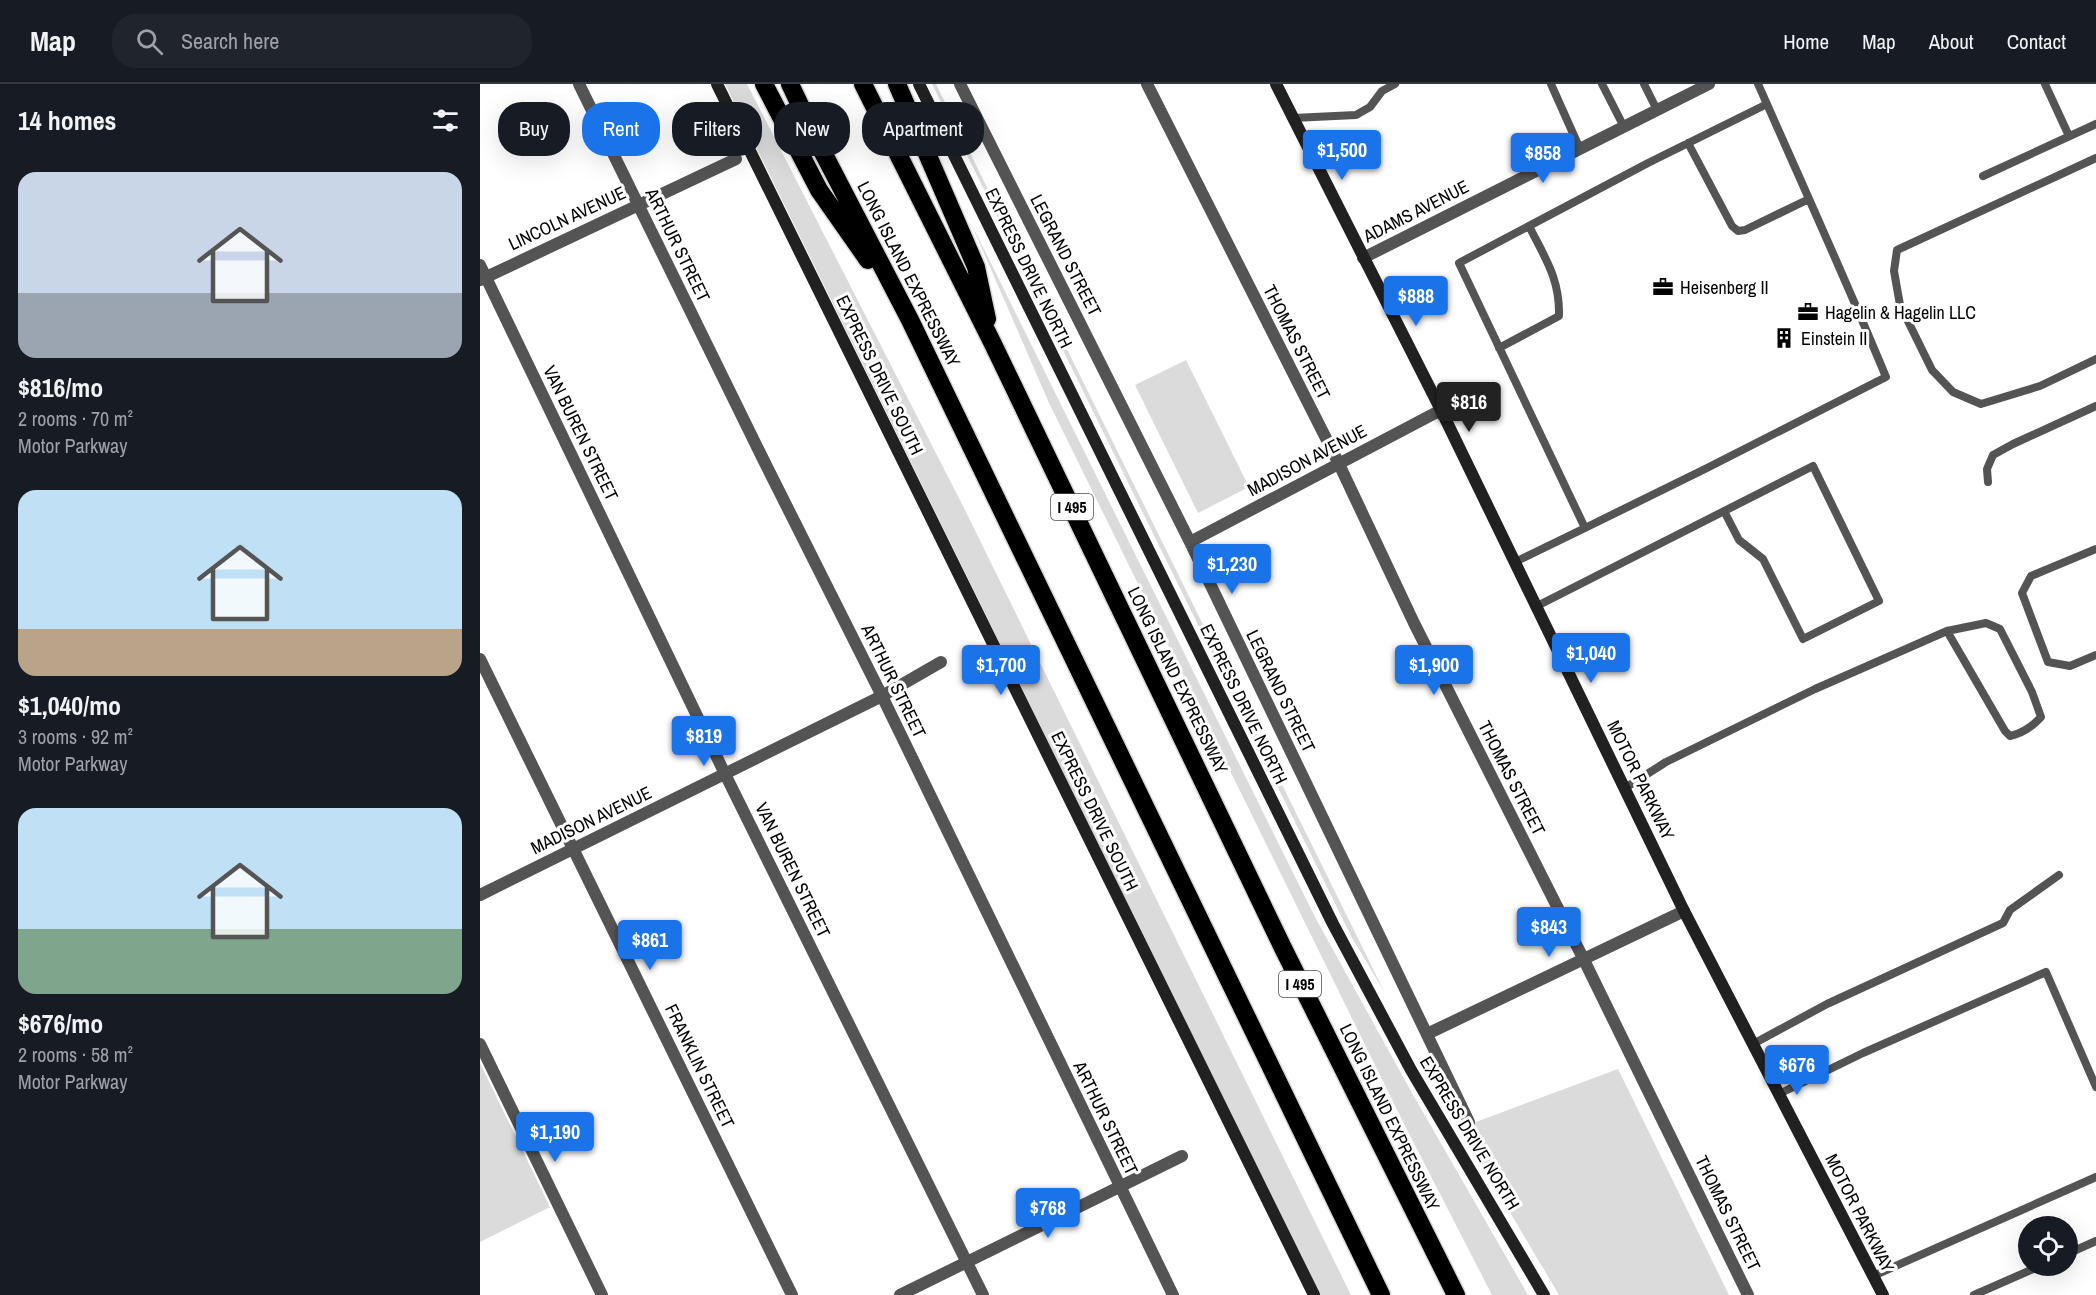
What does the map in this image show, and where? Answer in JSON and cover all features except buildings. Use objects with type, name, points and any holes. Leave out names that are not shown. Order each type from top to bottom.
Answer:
[{"type":"highway","points":[[764,84],[819,190],[910,320]]},
{"type":"highway","name":"LONG ISLAND EXPRESSWAY","points":[[790,84],[910,320],[1381,1295]]},
{"type":"highway","name":"LONG ISLAND EXPRESSWAY","points":[[863,84],[993,344],[1282,948],[1456,1295]]},
{"type":"highway","points":[[897,84],[976,267],[993,344]]},
{"type":"main road","name":"EXPRESS DRIVE SOUTH","points":[[717,84],[1314,1295]]},
{"type":"main road","name":"EXPRESS DRIVE NORTH","points":[[919,84],[1333,924],[1390,1032],[1544,1295]]},
{"type":"main road","name":"MOTOR PARKWAY","points":[[1276,84],[1441,410],[1684,911],[1883,1295]]},
{"type":"street","name":"ARTHUR STREET","points":[[579,84],[882,696],[1119,1188],[1173,1295]]},
{"type":"street","name":"LEGRAND STREET","points":[[960,84],[1190,542],[1469,1122]]},
{"type":"street","name":"THOMAS STREET","points":[[1147,84],[1339,464],[1414,623],[1584,958],[1748,1295]]},
{"type":"street","name":"ADAMS AVENUE","points":[[1364,258],[1709,84]]},
{"type":"street","name":"LINCOLN AVENUE","points":[[482,274],[736,159]]},
{"type":"street","name":"VAN BUREN STREET","points":[[482,274],[725,774],[983,1295]]},
{"type":"street","name":"MADISON AVENUE","points":[[1190,542],[1441,410]]},
{"type":"street","name":"FRANKLIN STREET","points":[[480,659],[792,1295]]},
{"type":"street","name":"MADISON AVENUE","points":[[480,895],[882,696],[941,662]]},
{"type":"street","points":[[1427,1034],[1684,911]]},
{"type":"street","points":[[480,1044],[602,1295]]},
{"type":"street","points":[[900,1295],[1182,1156]]},
{"type":"lane","points":[[1293,118],[1356,115],[1370,107],[1382,91],[1395,84]]},
{"type":"lane","points":[[1551,84],[1580,149]]},
{"type":"lane","points":[[1602,84],[1624,127]]},
{"type":"lane","points":[[1644,84],[1657,110]]},
{"type":"lane","points":[[1515,562],[1705,470],[1886,377],[1758,84]]},
{"type":"lane","points":[[2045,84],[2069,136]]},
{"type":"lane","points":[[1585,528],[1458,263],[1767,104]]},
{"type":"lane","points":[[1983,176],[2096,124]]},
{"type":"lane","points":[[1689,143],[1732,226],[1738,231],[1745,230],[1809,198]]},
{"type":"lane","points":[[2096,158],[1897,250],[1894,271],[1900,305],[1932,370],[1953,392],[1981,404],[2040,386],[2096,359]]},
{"type":"lane","points":[[1499,348],[1559,316],[1560,297],[1555,278],[1529,226]]},
{"type":"lane","points":[[1988,482],[1987,469],[1993,455],[2096,406]]},
{"type":"lane","points":[[1537,606],[1724,511],[1814,466],[1879,601],[1803,639],[1763,559],[1739,540],[1724,511]]},
{"type":"lane","points":[[2096,549],[2031,576],[2022,593],[2048,662],[2070,666],[2096,655]]},
{"type":"lane","points":[[1625,788],[1666,762],[1815,689],[1947,631],[1986,622],[2000,629],[2032,692],[2041,717],[2021,733],[2010,736],[1947,631]]},
{"type":"lane","points":[[1753,1044],[1827,1004],[2003,923],[2010,910],[2059,875]]},
{"type":"lane","points":[[1779,1094],[1863,1053],[2046,972],[2096,1087]]},
{"type":"lane","points":[[1873,1276],[2096,1178]]},
{"type":"lane","points":[[2078,1249],[2096,1241]]},
{"type":"lane","points":[[1974,1295],[2018,1276]]},
{"type":"shaded area","points":[[725,84],[747,84],[756,102],[734,102]]},
{"type":"shaded area","points":[[932,84],[936,84],[945,102],[941,102]]},
{"type":"shaded area","points":[[762,113],[774,137],[774,156],[784,156],[963,506],[1351,1295],[1320,1295],[760,156]]},
{"type":"shaded area","points":[[967,156],[972,156],[1385,993],[1352,938]]},
{"type":"shaded area","points":[[970,221],[1315,917],[1412,1093],[1528,1295],[1492,1295],[1405,1126],[1049,403]]},
{"type":"shaded area","points":[[1186,360],[1249,487],[1198,513],[1135,385]]},
{"type":"shaded area","points":[[480,1063],[550,1207],[480,1242]]},
{"type":"shaded area","points":[[1618,1069],[1729,1295],[1559,1295],[1460,1128]]},
{"type":"place","name":"Heisenberg II","points":[[1663,287]]},
{"type":"place","name":"Hagelin & Hagelin LLC","points":[[1808,312]]},
{"type":"place","name":"Einstein II","points":[[1784,338]]}]
